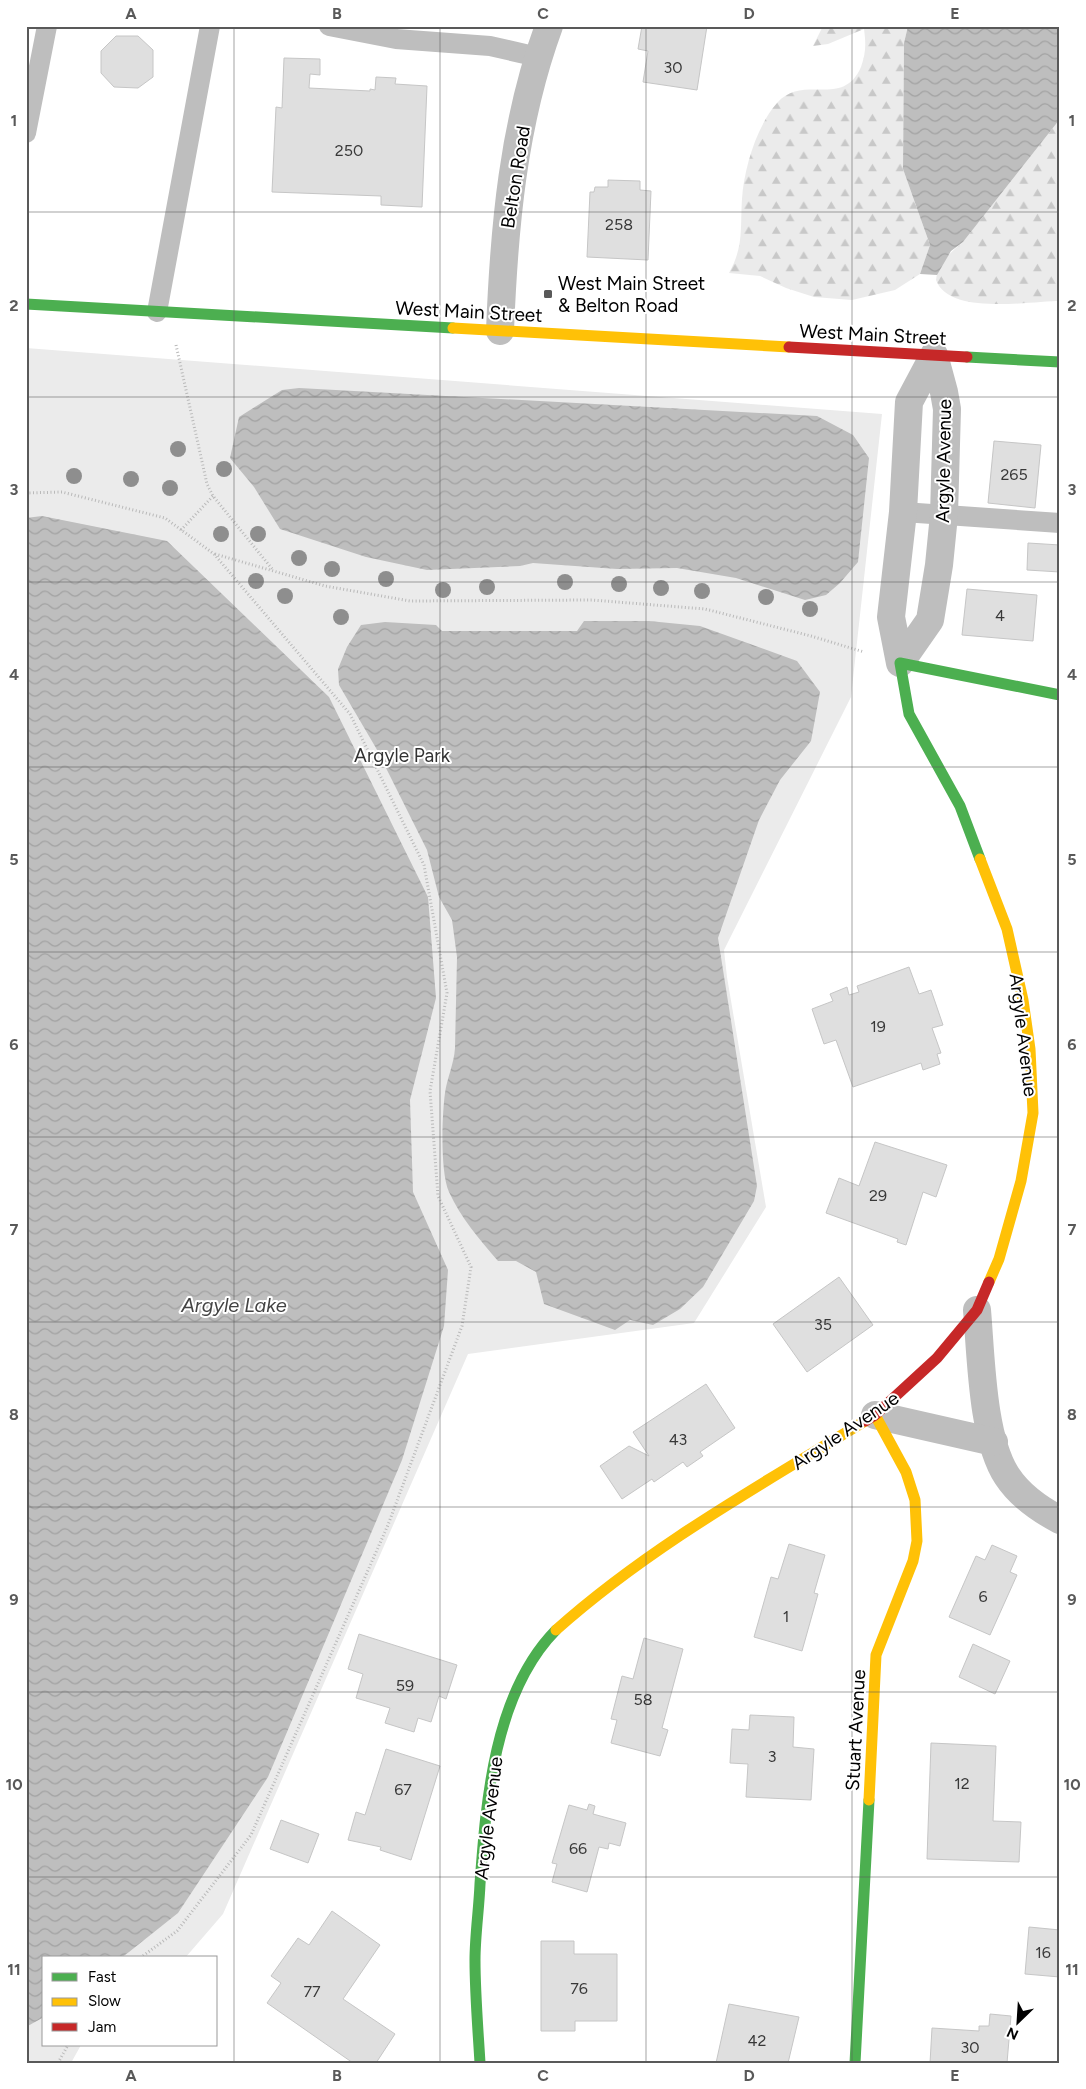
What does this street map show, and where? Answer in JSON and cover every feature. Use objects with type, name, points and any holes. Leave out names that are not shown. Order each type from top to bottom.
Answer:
[{"type":"street","name":"Belton Road","points":[[500,331],[506,227],[516,153],[538,57],[549,26]]},
{"type":"street","name":"West Main Street","points":[[26,304],[1060,362]]},
{"type":"street","name":"Argyle Avenue","points":[[482,2062],[475,1960],[482,1845],[489,1789],[498,1741],[518,1689],[534,1660],[554,1632],[594,1596],[662,1546],[875,1415],[938,1358],[977,1310],[999,1259],[1021,1181],[1033,1113],[1030,1049],[1023,1000],[1007,929],[960,806],[909,714],[891,617],[903,512],[909,402],[934,355]]},
{"type":"street","name":"Argyle Avenue","points":[[900,663],[930,620],[939,565],[944,515],[946,409],[934,355]]},
{"type":"street","points":[[900,663],[978,677],[1060,695]]},
{"type":"street","points":[[977,1310],[985,1408],[999,1460],[1007,1476],[1023,1495],[1038,1508],[1060,1520]]},
{"type":"street","points":[[875,1415],[994,1442]]},
{"type":"street","name":"Stuart Avenue","points":[[854,2063],[876,1654],[913,1561],[918,1541],[915,1500],[906,1472],[875,1415]]},
{"type":"lane","points":[[26,133],[48,26]]},
{"type":"lane","points":[[163,312],[210,26]]},
{"type":"lane","points":[[329,26],[396,39],[482,46],[538,57]]},
{"type":"lane","points":[[903,512],[1060,523]]},
{"type":"path","points":[[163,312],[207,484],[213,496],[274,571]]},
{"type":"path","points":[[26,493],[62,492],[164,518],[214,554],[350,714],[424,865],[447,993],[430,1091],[438,1196],[471,1267],[462,1326],[388,1525],[251,1836],[177,1931],[143,1956]]},
{"type":"path","points":[[181,530],[213,496]]},
{"type":"path","points":[[214,554],[325,586],[410,601],[592,600],[704,609],[811,636],[900,663]]},
{"type":"path","points":[[58,2063],[67,2046]]},
{"type":"green space","points":[[823,26],[908,26],[904,43],[903,169],[930,245],[920,274],[895,290],[852,300],[814,297],[786,288],[760,276],[729,273],[739,246],[743,187],[748,162],[757,136],[770,113],[777,103],[787,95],[799,91],[833,89],[844,86],[853,79],[861,67],[865,48],[864,29],[828,44],[813,46]]},
{"type":"green space","points":[[1060,119],[1060,301],[992,304],[957,298],[944,291],[936,280],[942,263],[963,242]]},
{"type":"green space","name":"Argyle Park","points":[[26,348],[882,414],[851,697],[724,950],[766,1207],[694,1323],[468,1354],[223,1914],[187,1956],[42,1956],[42,2046],[80,2046],[71,2063],[26,2063]]},
{"type":"water","points":[[908,26],[1060,26],[1060,119],[963,242],[951,251],[937,275],[920,274],[930,245],[903,169],[904,43]]},
{"type":"water","points":[[299,388],[817,416],[853,435],[869,458],[858,562],[840,583],[826,595],[805,600],[736,578],[677,568],[617,569],[533,563],[520,566],[427,570],[366,557],[280,529],[254,487],[230,458],[239,417],[282,390]]},
{"type":"water","name":"Argyle Lake","points":[[42,516],[167,541],[329,697],[428,897],[436,998],[410,1100],[413,1192],[448,1270],[444,1326],[402,1460],[268,1777],[178,1913],[124,1956],[42,1956],[42,2018],[26,2027],[26,518]]},
{"type":"water","points":[[584,621],[649,621],[700,626],[797,661],[820,692],[811,741],[780,780],[759,820],[718,938],[757,1186],[754,1201],[703,1287],[680,1309],[653,1325],[630,1320],[615,1330],[544,1304],[536,1272],[516,1261],[498,1261],[477,1236],[449,1192],[444,1171],[443,1115],[445,1093],[455,1048],[457,957],[452,920],[439,897],[427,850],[376,748],[339,685],[338,669],[347,647],[361,625],[385,622],[436,625],[442,631],[577,631]]},
{"type":"building","points":[[642,26],[707,26],[697,90],[643,82],[648,51],[638,49]]},
{"type":"building","points":[[116,36],[138,36],[153,50],[153,77],[138,88],[114,87],[101,73],[101,51]]},
{"type":"building","points":[[284,58],[320,59],[320,75],[310,74],[309,88],[370,91],[370,89],[375,90],[376,77],[396,78],[395,84],[427,86],[422,207],[381,205],[381,196],[272,192],[276,107],[282,108]]},
{"type":"building","points":[[608,180],[640,181],[640,190],[651,191],[648,260],[587,257],[590,192],[594,192],[595,187],[608,187]]},
{"type":"building","points":[[994,441],[1041,445],[1035,508],[988,503]]},
{"type":"building","points":[[1028,543],[1060,545],[1060,572],[1027,570]]},
{"type":"building","points":[[967,589],[1037,595],[1033,641],[962,635]]},
{"type":"building","points":[[909,967],[919,994],[931,990],[943,1025],[932,1028],[941,1053],[937,1054],[940,1064],[923,1070],[921,1063],[853,1087],[836,1040],[824,1044],[812,1009],[833,1001],[830,994],[847,987],[849,995],[859,992],[857,986]]},
{"type":"building","points":[[875,1142],[947,1165],[936,1197],[923,1192],[906,1245],[897,1242],[898,1239],[826,1213],[839,1178],[859,1186]]},
{"type":"building","points":[[839,1277],[873,1325],[807,1372],[773,1324]]},
{"type":"building","points":[[706,1384],[735,1428],[700,1452],[703,1456],[687,1467],[683,1462],[654,1482],[652,1479],[622,1499],[600,1466],[629,1446],[649,1456],[633,1432]]},
{"type":"building","points":[[789,1544],[825,1555],[814,1593],[818,1594],[802,1651],[754,1637],[771,1577],[778,1579]]},
{"type":"building","points":[[992,1545],[1017,1556],[1010,1572],[1017,1575],[990,1635],[949,1617],[976,1556],[985,1560]]},
{"type":"building","points":[[359,1634],[457,1665],[446,1699],[439,1696],[431,1722],[418,1718],[414,1732],[385,1723],[390,1708],[356,1698],[363,1674],[348,1669]]},
{"type":"building","points":[[644,1638],[683,1649],[662,1728],[668,1730],[660,1756],[611,1743],[617,1720],[611,1719],[622,1676],[633,1679]]},
{"type":"building","points":[[973,1644],[1010,1661],[995,1694],[959,1677]]},
{"type":"building","points":[[750,1715],[794,1717],[793,1747],[814,1749],[811,1800],[746,1797],[748,1764],[730,1763],[732,1729],[749,1730]]},
{"type":"building","points":[[931,1743],[996,1746],[993,1821],[1021,1822],[1019,1862],[927,1859]]},
{"type":"building","points":[[386,1749],[440,1766],[411,1860],[380,1850],[381,1847],[348,1840],[356,1812],[365,1815]]},
{"type":"building","points":[[589,1804],[595,1806],[593,1814],[626,1823],[620,1846],[609,1843],[608,1849],[599,1847],[587,1892],[552,1882],[557,1864],[552,1863],[569,1805],[587,1810]]},
{"type":"building","points":[[281,1820],[319,1834],[308,1863],[270,1849]]},
{"type":"building","points":[[332,1911],[380,1945],[343,1999],[395,2034],[376,2063],[353,2063],[267,2003],[281,1983],[271,1976],[298,1938],[309,1945]]},
{"type":"building","points":[[1029,1927],[1060,1930],[1060,1977],[1025,1974]]},
{"type":"building","points":[[541,1941],[574,1941],[574,1954],[617,1954],[617,2021],[575,2021],[575,2031],[541,2031]]},
{"type":"building","points":[[729,2004],[799,2017],[788,2063],[716,2063]]},
{"type":"building","points":[[990,2014],[1011,2016],[1007,2063],[930,2063],[932,2028],[979,2031],[979,2026],[989,2026]]},
{"type":"traffic: fast","points":[[26,304],[453,328]]},
{"type":"traffic: fast","points":[[967,357],[1060,362]]},
{"type":"traffic: fast","points":[[980,859],[960,806],[909,714],[900,663],[1060,695]]},
{"type":"traffic: fast","points":[[480,2063],[475,1951],[482,1852],[490,1784],[506,1716],[519,1685],[535,1656],[556,1630]]},
{"type":"traffic: fast","points":[[855,2063],[869,1800]]},
{"type":"traffic: slow","points":[[453,328],[789,347]]},
{"type":"traffic: slow","points":[[980,859],[1007,929],[1023,1000],[1030,1049],[1033,1113],[1021,1181],[999,1259],[989,1282]]},
{"type":"traffic: slow","points":[[869,1800],[876,1655],[913,1561],[917,1541],[915,1500],[906,1472],[875,1415]]},
{"type":"traffic: slow","points":[[556,1630],[629,1571],[667,1545],[745,1494],[865,1421]]},
{"type":"traffic: jam","points":[[789,347],[967,357]]},
{"type":"traffic: jam","points":[[865,1421],[875,1415],[937,1358],[977,1310],[989,1282]]},
{"type":"place","name":"West Main Street & Belton Road","points":[[548,294]]}]
